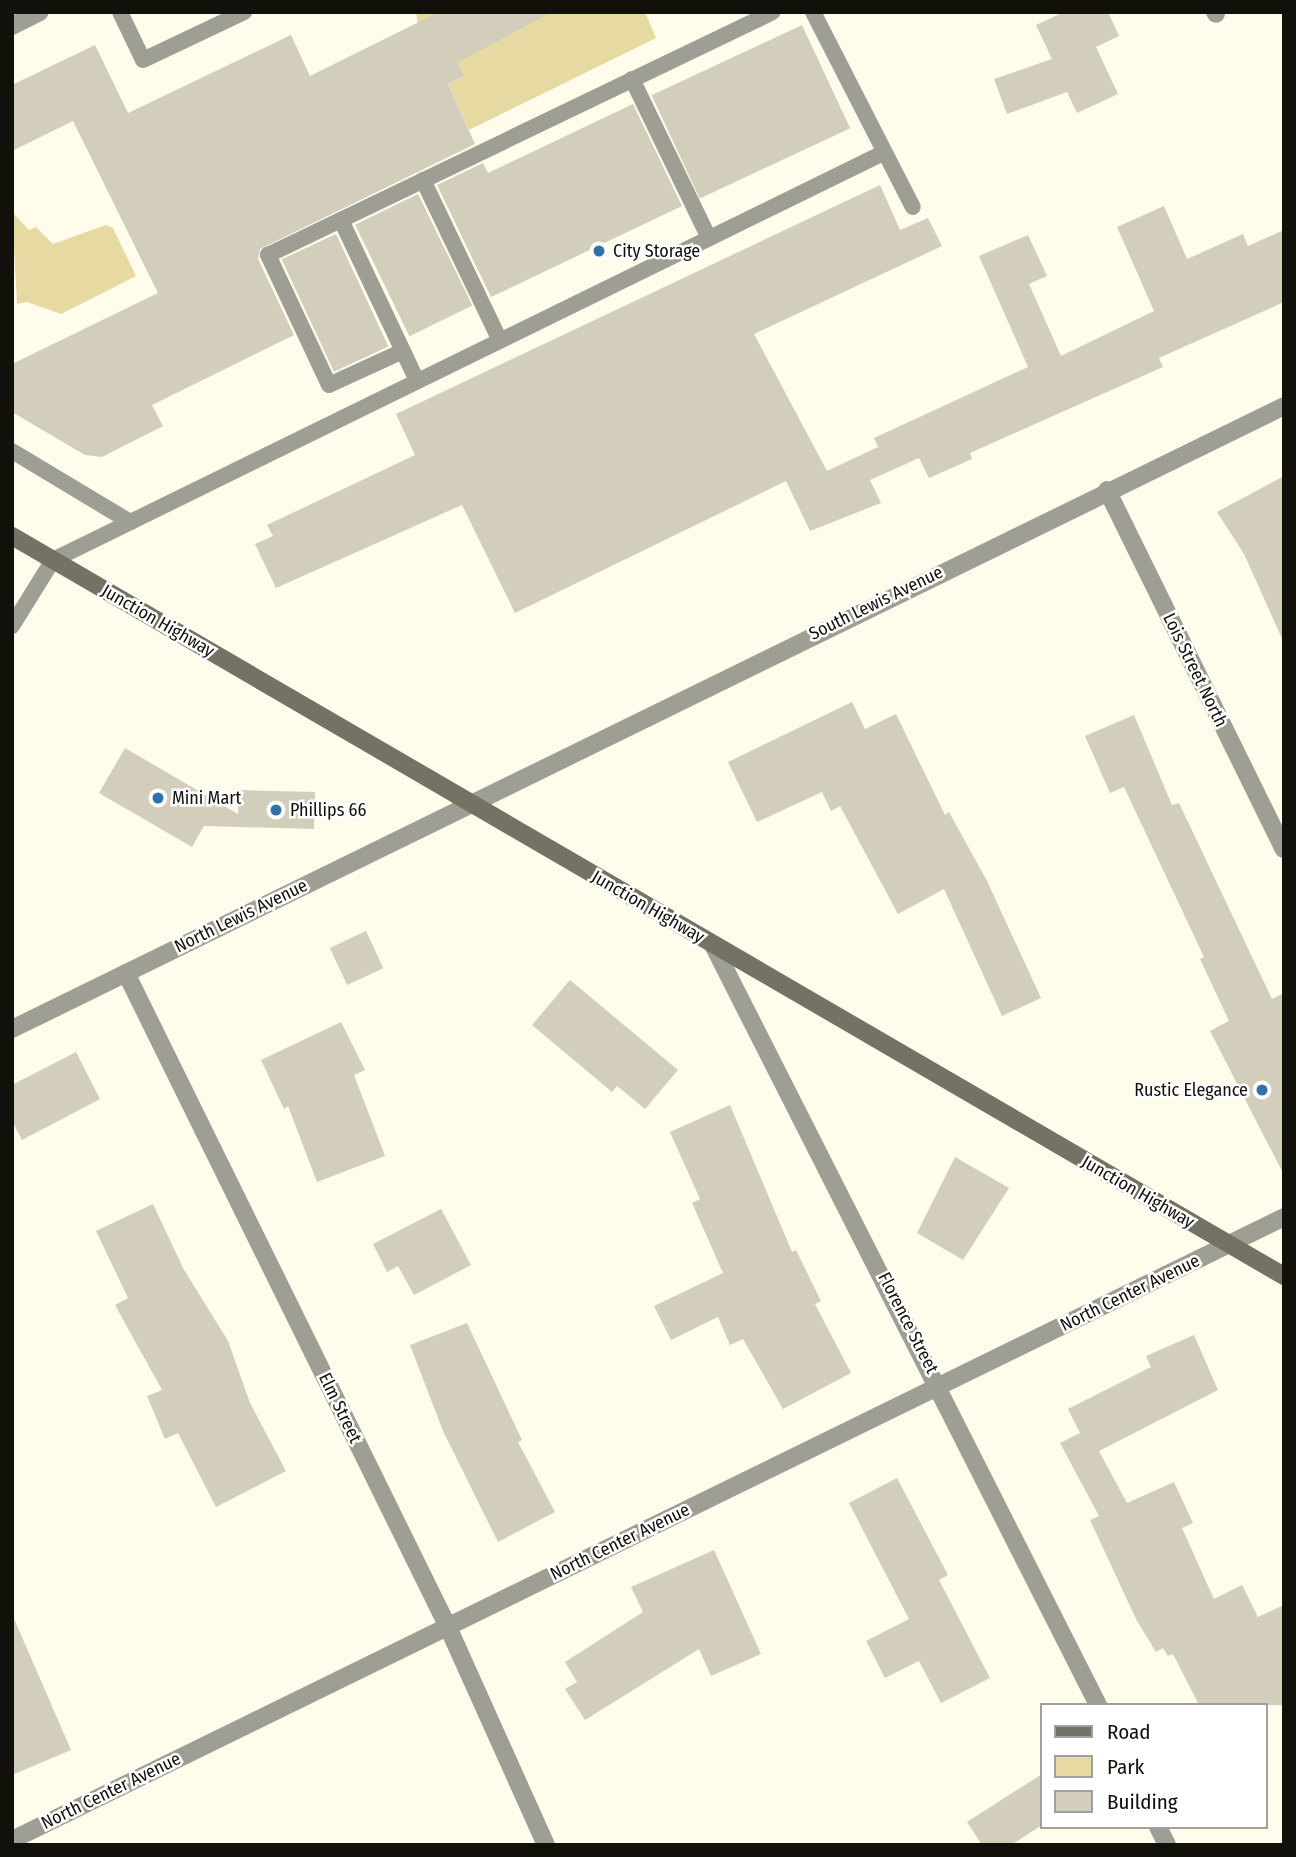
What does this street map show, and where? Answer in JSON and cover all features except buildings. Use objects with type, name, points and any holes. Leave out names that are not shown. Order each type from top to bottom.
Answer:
[{"type":"main road","name":"Junction Highway","points":[[12,536],[1284,1276]]},
{"type":"street","points":[[12,26],[40,12]]},
{"type":"street","name":"South Lewis Avenue","points":[[470,803],[1284,405]]},
{"type":"street","name":"Lois Street North","points":[[1107,490],[1284,849]]},
{"type":"street","name":"North Lewis Avenue","points":[[12,1029],[470,803]]},
{"type":"street","name":"Florence Street","points":[[713,945],[940,1386],[1097,1703]]},
{"type":"street","name":"Elm Street","points":[[126,974],[447,1627],[546,1845]]},
{"type":"street","name":"North Center Avenue","points":[[12,1840],[1284,1217]]},
{"type":"street","points":[[1159,1829],[1167,1845]]},
{"type":"lane","points":[[120,12],[143,60],[244,12]]},
{"type":"lane","points":[[403,351],[330,386],[268,255],[773,12]]},
{"type":"lane","points":[[813,12],[913,207]]},
{"type":"lane","points":[[632,79],[709,238]]},
{"type":"lane","points":[[12,625],[53,560],[883,153]]},
{"type":"lane","points":[[423,180],[500,341]]},
{"type":"lane","points":[[341,220],[417,381]]},
{"type":"lane","points":[[12,451],[130,522]]},
{"type":"green space","points":[[416,12],[645,12],[656,38],[469,130],[448,84],[464,76],[418,23]]},
{"type":"green space","points":[[12,212],[29,230],[36,227],[53,244],[106,225],[113,228],[136,276],[61,314],[27,302],[17,304]]},
{"type":"place","name":"City Storage","points":[[599,251]]},
{"type":"place","name":"Mini Mart","points":[[158,798]]},
{"type":"place","name":"Phillips 66","points":[[276,810]]},
{"type":"place","name":"Rustic Elegance","points":[[1262,1090]]}]
